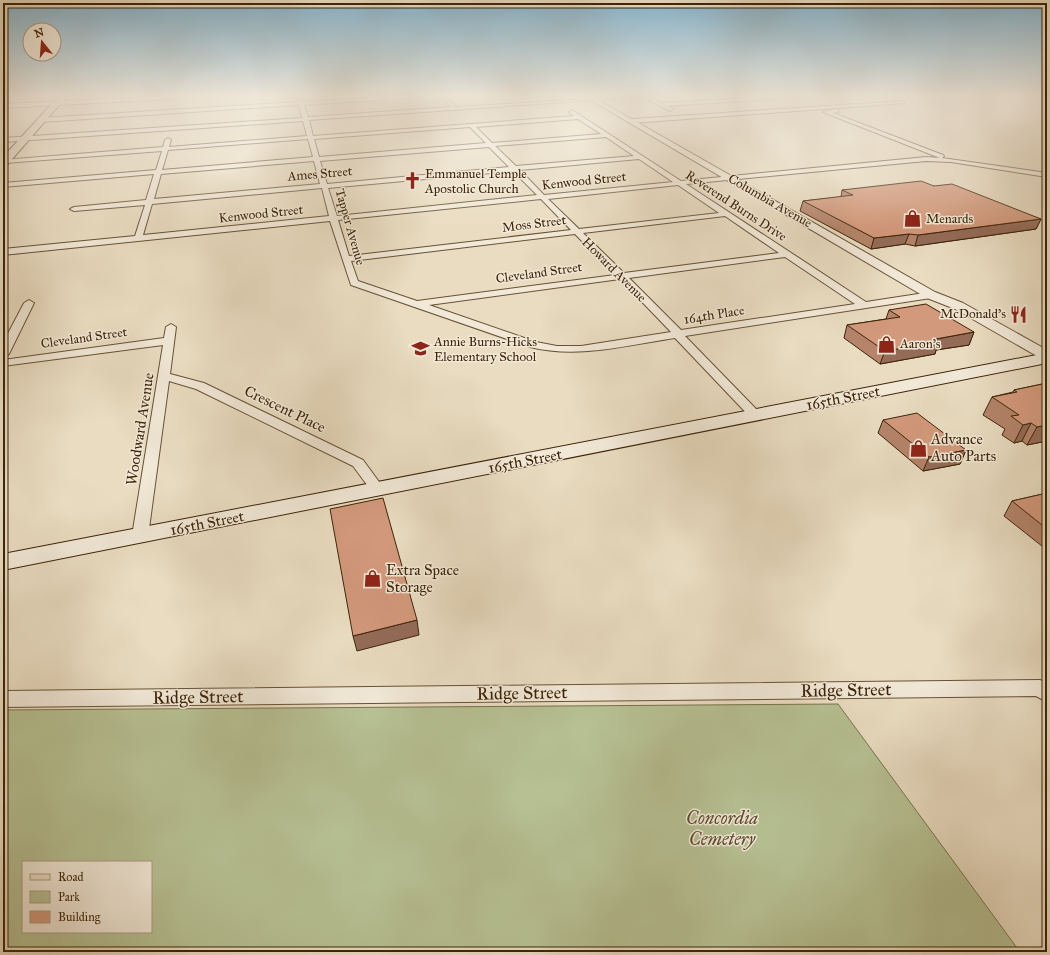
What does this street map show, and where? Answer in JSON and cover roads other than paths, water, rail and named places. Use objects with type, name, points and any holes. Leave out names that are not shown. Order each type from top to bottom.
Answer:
[{"type":"main road","points":[[4,162],[23,141]]},
{"type":"main road","name":"165th Street","points":[[3,562],[1044,361]]},
{"type":"street","points":[[138,238],[168,141]]},
{"type":"street","points":[[4,162],[264,141]]},
{"type":"street","name":"Tapper Avenue","points":[[312,141],[333,218],[354,283],[502,335]]},
{"type":"street","name":"Howard Avenue","points":[[487,141],[675,330],[678,335],[756,416]]},
{"type":"street","points":[[3,185],[542,141]]},
{"type":"street","name":"Reverend Burns Drive","points":[[615,141],[864,305]]},
{"type":"street","name":"Columbia Avenue","points":[[665,141],[931,295],[945,308],[1044,361]]},
{"type":"street","points":[[899,141],[940,156],[944,159]]},
{"type":"street","name":"Ames Street","points":[[74,209],[640,157]]},
{"type":"street","name":"Kenwood Street","points":[[3,252],[926,159],[944,159],[1047,175]]},
{"type":"street","name":"Moss Street","points":[[346,259],[726,214]]},
{"type":"street","name":"Cleveland Street","points":[[413,304],[787,254]]},
{"type":"street","name":"164th Place","points":[[502,335],[534,345],[573,350],[931,295]]},
{"type":"street","points":[[3,354],[29,303]]},
{"type":"street","name":"Woodward Avenue","points":[[140,536],[165,376],[171,327]]},
{"type":"street","name":"Cleveland Street","points":[[3,363],[169,341]]},
{"type":"street","name":"Crescent Place","points":[[165,376],[200,386],[358,463],[378,490]]},
{"type":"street","name":"Ridge Street","points":[[3,699],[1044,691]]},
{"type":"place","name":"Emmanuel Temple Apostolic Church","points":[[412,181]]},
{"type":"place","name":"Menards","points":[[913,219]]},
{"type":"place","name":"McDonald's","points":[[1019,314]]},
{"type":"place","name":"Aaron's","points":[[887,344]]},
{"type":"place","name":"Annie Burns-Hicks Elementary School","points":[[421,349]]},
{"type":"place","name":"Advance Auto Parts","points":[[918,448]]},
{"type":"place","name":"Extra Space Storage","points":[[373,579]]},
{"type":"park label","name":"Concordia Cemetery","points":[[722,828]]}]
